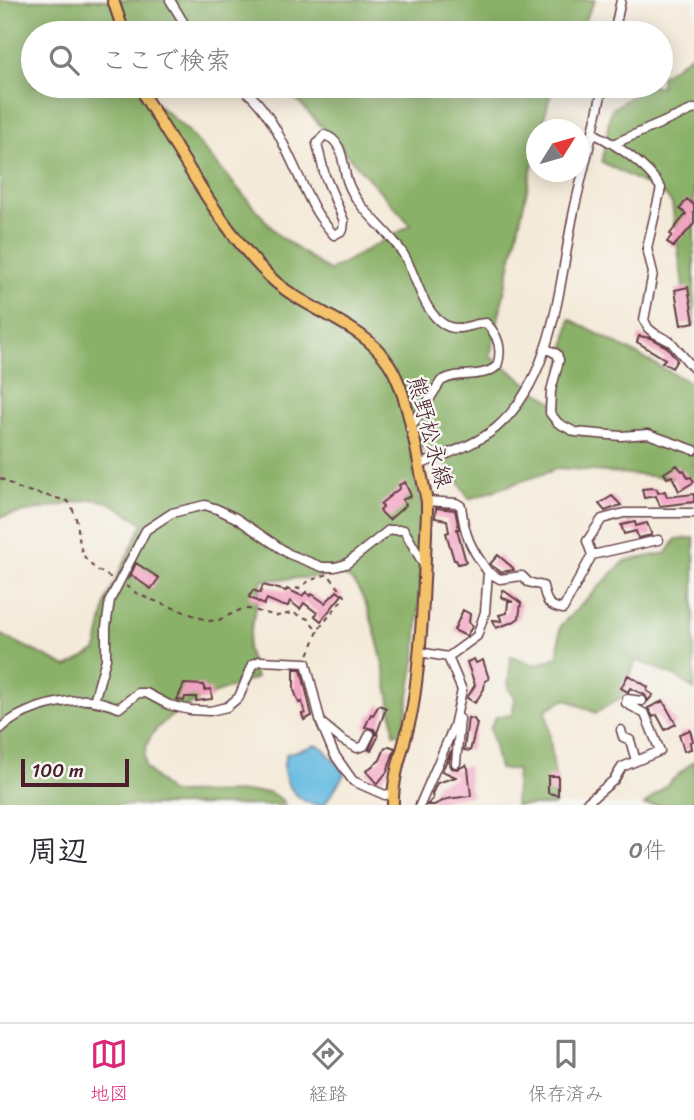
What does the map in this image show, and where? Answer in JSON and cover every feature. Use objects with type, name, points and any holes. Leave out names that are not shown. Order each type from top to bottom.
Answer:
[{"type":"main road","points":[[113,0],[120,21]]},
{"type":"main road","name":"熊野松永線","points":[[146,98],[218,212],[254,260],[291,295],[379,349],[399,383],[428,501],[413,705],[393,799]]},
{"type":"street","points":[[170,0],[183,21]]},
{"type":"street","points":[[617,21],[621,0]]},
{"type":"street","points":[[253,98],[265,113],[317,213],[334,235],[343,230],[344,221],[319,159],[317,144],[324,135],[331,137],[336,143],[354,195],[401,250],[425,303],[439,321],[453,329],[486,323],[495,333],[499,345],[497,366],[485,374],[457,376],[441,381],[410,429]]},
{"type":"street","points":[[419,465],[479,440],[498,426],[531,387],[545,348],[600,98]]},
{"type":"street","points":[[613,144],[694,109]]},
{"type":"street","points":[[593,133],[613,144],[654,177],[661,188],[647,248],[653,273],[644,320],[654,333],[671,342],[694,369]]},
{"type":"street","points":[[545,348],[557,354],[559,360],[551,391],[550,413],[558,423],[575,432],[621,436],[648,434],[694,450]]},
{"type":"street","points":[[428,501],[456,503],[461,506],[464,529],[471,548],[488,572],[500,579],[522,576],[528,582],[544,586],[546,602],[553,607],[564,609],[593,555],[658,540]]},
{"type":"street","points":[[94,701],[106,659],[106,627],[110,600],[146,530],[172,513],[205,505],[236,518],[289,554],[322,567],[345,564],[389,530],[404,530],[424,566]]},
{"type":"street","points":[[593,555],[587,541],[602,519],[625,513],[694,513]]},
{"type":"street","points":[[419,652],[448,657],[477,636],[485,612],[488,572]]},
{"type":"street","points":[[420,805],[446,750],[462,690],[448,657]]},
{"type":"street","points":[[0,729],[16,717],[60,702],[82,699],[119,708],[138,693],[176,707],[210,711],[227,707],[239,697],[253,664],[260,661],[306,663],[321,723],[334,754],[353,781],[393,799]]},
{"type":"street","points":[[584,805],[614,780],[622,767],[664,749],[645,713],[626,703],[627,699],[642,701]]},
{"type":"street","points":[[456,763],[460,715],[458,709]]},
{"type":"street","points":[[321,723],[357,748],[364,746],[370,734]]},
{"type":"street","points":[[621,730],[623,737],[630,740],[636,761]]},
{"type":"path","points":[[0,478],[28,492],[68,501],[76,515],[80,552],[95,570],[108,576]]},
{"type":"path","points":[[296,588],[328,574],[345,596],[317,631],[306,663]]},
{"type":"path","points":[[118,581],[139,595],[209,621],[219,620],[242,609],[277,616],[293,613],[308,618],[317,631]]},
{"type":"green space","points":[[0,0],[595,0],[584,21],[21,21],[21,98],[151,98],[189,132],[278,235],[329,271],[411,225],[294,98],[550,98],[544,119],[526,119],[526,182],[529,182],[490,356],[555,404],[570,319],[689,382],[694,388],[694,480],[560,468],[469,499],[450,468],[409,439],[424,521],[416,655],[403,732],[394,734],[375,631],[368,610],[352,581],[338,572],[320,577],[262,580],[247,648],[256,678],[191,704],[161,725],[150,737],[145,751],[145,767],[170,793],[269,792],[285,805],[0,805],[0,634],[67,667],[96,651],[107,599],[143,523],[109,502],[93,499],[0,517]]},
{"type":"green space","points":[[694,53],[694,326],[687,316],[672,204],[665,195],[602,162],[611,110],[628,98],[673,98],[673,68]]},
{"type":"green space","points":[[694,538],[694,690],[679,678],[636,660],[623,696],[596,713],[566,699],[546,709],[555,777],[555,805],[515,805],[517,770],[499,769],[490,728],[496,717],[512,715],[515,698],[508,688],[511,656],[535,665],[558,657],[560,626],[625,561],[667,553],[676,539]]},
{"type":"green space","points":[[694,761],[694,805],[644,805]]},
{"type":"water","points":[[316,745],[323,748],[345,773],[324,805],[305,801],[298,796],[287,782],[285,773],[286,754]]},
{"type":"building","points":[[687,199],[694,205],[694,224],[673,247],[667,242],[686,214],[680,209]]},
{"type":"building","points":[[688,287],[694,322],[681,325],[675,290]]},
{"type":"building","points":[[639,336],[650,338],[667,347],[677,360],[672,368],[662,362],[665,359],[637,342]]},
{"type":"building","points":[[677,465],[694,482],[679,491],[672,476],[667,478],[664,473]]},
{"type":"building","points":[[405,482],[411,496],[402,500],[406,505],[389,520],[380,511],[383,507],[380,504]]},
{"type":"building","points":[[642,489],[657,489],[658,493],[665,491],[667,497],[694,494],[694,502],[660,506],[656,496],[644,498]]},
{"type":"building","points":[[612,496],[621,505],[605,511],[599,504]]},
{"type":"building","points":[[436,508],[455,510],[466,562],[458,564],[454,560],[446,533],[449,532],[447,520],[435,518]]},
{"type":"building","points":[[635,522],[636,526],[647,523],[652,535],[638,538],[636,531],[624,534],[621,525]]},
{"type":"building","points":[[498,555],[514,570],[501,572],[491,565]]},
{"type":"building","points":[[136,563],[159,578],[151,589],[132,576],[129,578]]},
{"type":"building","points":[[263,585],[286,591],[287,589],[302,596],[306,592],[325,603],[337,591],[342,595],[321,621],[315,616],[317,613],[304,603],[300,609],[290,601],[288,606],[283,606],[267,599],[264,605],[249,597],[253,590],[260,593]]},
{"type":"building","points":[[503,590],[521,603],[519,618],[496,628],[493,620],[502,621],[499,615],[507,613],[508,602],[513,602],[501,597]]},
{"type":"building","points":[[463,610],[470,614],[469,623],[473,626],[466,636],[454,630]]},
{"type":"building","points":[[474,659],[476,663],[483,660],[489,679],[485,681],[484,689],[475,703],[467,698],[475,685],[467,662]]},
{"type":"building","points":[[294,669],[301,669],[312,716],[304,720],[302,702],[299,703],[294,690]]},
{"type":"building","points":[[628,675],[648,687],[647,691],[653,695],[648,701],[645,695],[630,688],[628,692],[621,688]]},
{"type":"building","points":[[184,684],[204,685],[204,690],[211,689],[212,699],[196,701],[196,697],[185,697],[184,701],[177,700]]},
{"type":"building","points":[[663,701],[676,724],[665,730],[657,715],[653,717],[648,708]]},
{"type":"building","points":[[379,705],[386,708],[371,751],[369,750],[376,733],[374,729],[365,727]]},
{"type":"building","points":[[468,718],[474,719],[477,724],[470,751],[464,750]]},
{"type":"building","points":[[690,730],[693,741],[690,742],[691,749],[684,751],[679,734]]},
{"type":"building","points":[[385,748],[395,748],[387,772],[377,784],[366,771],[380,760]]},
{"type":"building","points":[[451,751],[449,763],[452,768],[458,769],[466,765],[468,768],[471,796],[427,805],[433,799],[432,794],[437,783],[456,777],[442,771]]},
{"type":"building","points":[[548,776],[558,776],[558,795],[548,793]]}]
